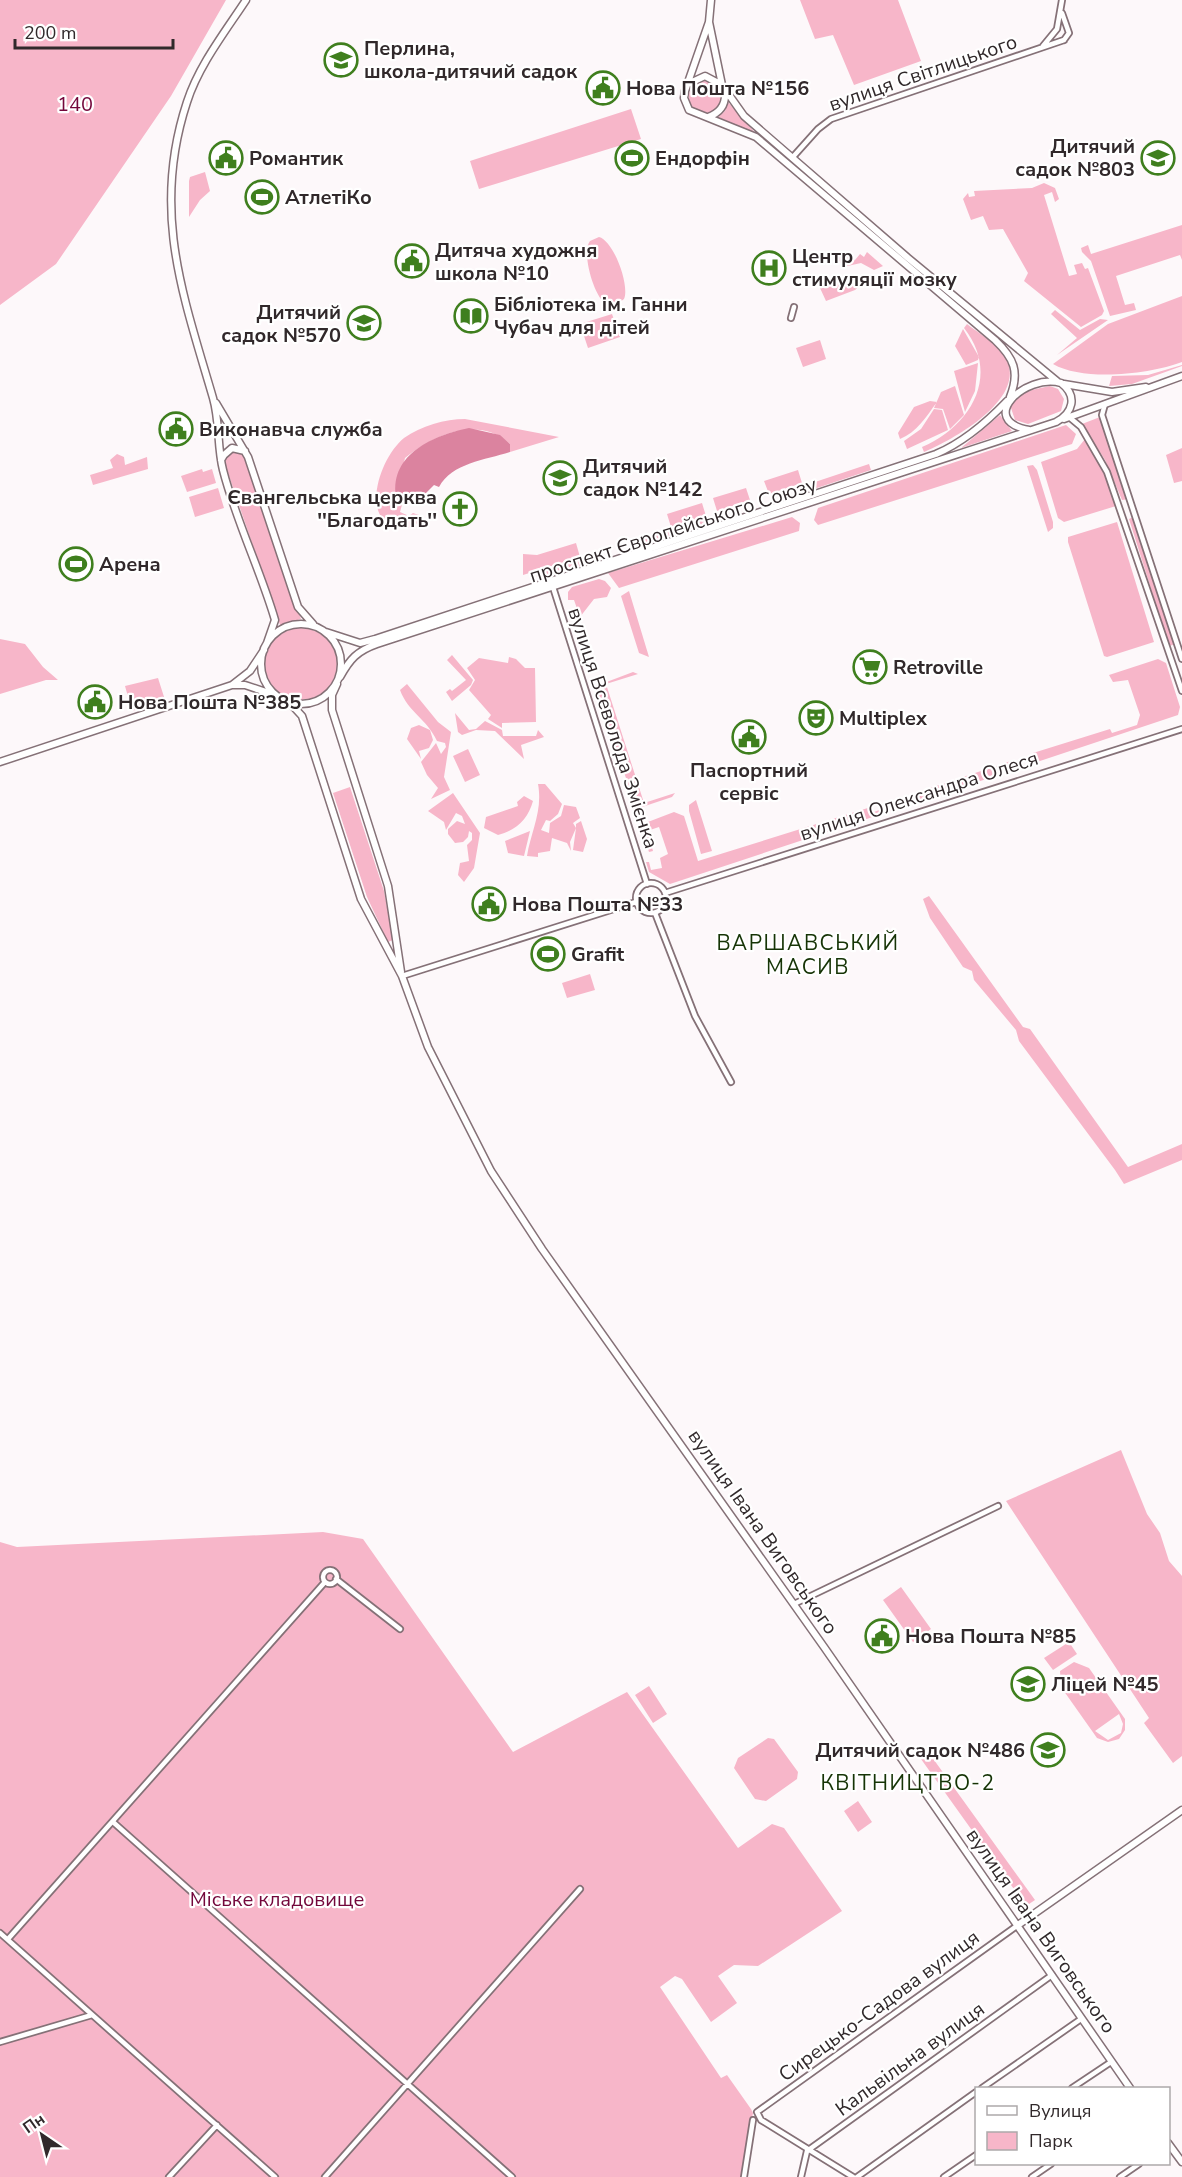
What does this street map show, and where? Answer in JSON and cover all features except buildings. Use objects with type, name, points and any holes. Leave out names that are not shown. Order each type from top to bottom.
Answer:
[{"type":"main road","points":[[246,0],[219,41],[187,101],[173,170],[171,231],[174,258],[186,308],[214,400],[221,460],[235,510],[274,620],[261,664],[264,679],[277,696]]},
{"type":"main road","points":[[710,22],[684,98],[689,110],[701,117],[714,115],[724,105],[723,88],[710,22],[711,0]]},
{"type":"main road","points":[[687,86],[698,77],[711,77],[723,88],[759,132],[1069,391],[1071,406],[1068,414],[1056,422]]},
{"type":"main road","points":[[708,117],[756,137],[995,340],[1013,359],[1016,368],[1005,409],[1009,421],[1020,429],[1029,430],[1056,422],[1182,376]]},
{"type":"main road","points":[[1009,399],[1039,383],[1060,383],[1112,392],[1164,383]]},
{"type":"main road","name":"проспект Європейського Союзу","points":[[340,677],[351,658],[360,650],[936,454],[954,446],[975,432],[1009,399]]},
{"type":"main road","points":[[0,762],[232,685],[245,685],[290,703],[306,704],[320,700],[337,684],[340,677],[340,652],[326,632],[304,617],[298,607],[246,452],[214,400]]},
{"type":"main road","name":"проспект Європейського Союзу","points":[[326,632],[360,643],[552,584],[1029,430]]},
{"type":"main road","points":[[221,460],[232,448],[246,452]]},
{"type":"main road","points":[[232,685],[250,671],[265,646],[286,627],[302,624],[319,627]]},
{"type":"main road","name":"вулиця Івана Виговського","points":[[337,684],[332,695],[332,710],[392,900],[402,976]]},
{"type":"main road","name":"вулиця Івана Виговського","points":[[290,703],[302,716],[361,899],[402,976],[428,1047],[491,1171],[543,1250],[794,1604],[1129,2087]]},
{"type":"main road","points":[[1018,1925],[1182,1810]]},
{"type":"main road","points":[[1170,2146],[1182,2162]]},
{"type":"street","name":"вулиця Світлицького","points":[[1062,0],[1066,28]]},
{"type":"street","name":"вулиця Світлицького","points":[[1043,46],[1056,30],[1062,7]]},
{"type":"street","points":[[1066,28],[1069,33],[1064,40],[1056,37],[1056,30],[1066,28]]},
{"type":"street","name":"вулиця Світлицького","points":[[792,158],[818,129],[831,120],[1064,40]]},
{"type":"street","points":[[791,318],[794,307]]},
{"type":"street","points":[[1105,404],[1102,415],[1182,659]]},
{"type":"street","points":[[1069,417],[1081,427],[1107,472],[1182,691]]},
{"type":"street","name":"вулиця Всеволода Змієнка","points":[[552,584],[647,884]]},
{"type":"street","name":"вулиця Олександра Олеся","points":[[665,892],[1182,729]]},
{"type":"street","points":[[647,884],[658,885],[665,892],[664,906],[655,913],[643,911],[636,902],[637,892],[647,884]]},
{"type":"street","points":[[402,976],[636,902]]},
{"type":"street","points":[[655,913],[696,1016],[731,1082]]},
{"type":"street","points":[[794,1604],[998,1506]]},
{"type":"street","points":[[325,1582],[323,1576],[327,1571],[334,1571],[336,1579],[400,1629]]},
{"type":"street","points":[[325,1582],[332,1584],[336,1579]]},
{"type":"street","points":[[8,1939],[325,1582]]},
{"type":"street","points":[[112,1822],[512,2177]]},
{"type":"street","points":[[325,2177],[580,1889]]},
{"type":"street","name":"Сирецько-Садова вулиця","points":[[807,2151],[761,2120],[757,2112],[1018,1925]]},
{"type":"street","points":[[0,1933],[275,2177]]},
{"type":"street","name":"Кальвільна вулиця","points":[[807,2151],[1052,1975]]},
{"type":"street","points":[[0,2042],[93,2015]]},
{"type":"street","points":[[983,2087],[1081,2019]]},
{"type":"street","points":[[1074,2087],[1111,2062]]},
{"type":"street","points":[[801,2177],[807,2151],[855,2177],[975,2093]]},
{"type":"street","points":[[744,2177],[753,2120]]},
{"type":"street","points":[[169,2177],[217,2125]]},
{"type":"street","points":[[944,2177],[975,2156]]},
{"type":"street","points":[[1032,2177],[1048,2165]]},
{"type":"street","points":[[1120,2177],[1137,2165]]},
{"type":"green space","name":"140","points":[[0,0],[226,0],[171,96],[56,264],[0,305]]},
{"type":"green space","points":[[800,0],[898,0],[921,61],[854,85],[833,35],[815,39]]},
{"type":"green space","points":[[705,81],[717,85],[721,97],[717,109],[705,113],[693,109],[689,97],[693,85]]},
{"type":"green space","points":[[728,102],[758,136],[717,118],[725,111]]},
{"type":"green space","points":[[631,109],[641,139],[479,189],[470,161]]},
{"type":"green space","points":[[205,172],[210,191],[200,200],[189,217],[190,177]]},
{"type":"green space","points":[[1044,183],[1055,188],[1059,199],[1055,202],[1052,192],[1044,195],[1069,276],[1077,274],[1074,265],[1082,263],[1085,269],[1088,268],[1104,311],[1102,315],[1081,327],[1024,281],[1028,273],[1003,229],[989,230],[983,216],[971,220],[963,199],[968,193],[969,197],[975,196],[974,191],[1032,188]]},
{"type":"green space","points":[[1182,225],[1182,260],[1180,255],[1116,276],[1125,305],[1134,303],[1136,310],[1110,316],[1091,261],[1081,248],[1088,245],[1091,254]]},
{"type":"green space","points":[[599,237],[605,240],[610,247],[623,275],[624,299],[616,305],[606,304],[601,300],[590,274],[588,247],[590,241]]},
{"type":"green space","points":[[867,252],[883,266],[874,270],[861,263],[843,267],[837,257],[840,253],[855,260],[860,254],[864,257]]},
{"type":"green space","points":[[854,277],[859,279],[861,285],[855,290],[826,301],[820,288]]},
{"type":"green space","points":[[1182,296],[1182,362],[1153,370],[1117,374],[1082,373],[1066,370],[1053,364],[1108,324]]},
{"type":"green space","points":[[1055,310],[1080,330],[1100,319],[1108,320],[1057,355],[1077,338],[1051,314]]},
{"type":"green space","points":[[612,314],[620,337],[588,348],[580,324]]},
{"type":"green space","points":[[967,324],[990,341],[1005,357],[1010,378],[1005,392],[982,418],[951,439],[924,452],[922,447],[939,438],[967,413],[975,397],[980,381],[980,363],[975,346],[964,328]]},
{"type":"green space","points":[[963,329],[979,357],[978,360],[966,365],[955,346]]},
{"type":"green space","points":[[820,340],[826,359],[803,367],[796,348]]},
{"type":"green space","points":[[978,363],[975,391],[965,412],[954,371]]},
{"type":"green space","points":[[1182,365],[1132,384],[1109,386],[1112,376],[1148,375]]},
{"type":"green space","points":[[955,386],[964,415],[950,429],[943,409],[934,408],[941,392]]},
{"type":"green space","points":[[1050,386],[1058,389],[1064,399],[1061,411],[1028,424],[1015,420],[1010,405],[1018,397],[1038,388]]},
{"type":"green space","points":[[930,401],[937,402],[916,428],[900,439],[898,433],[914,407]]},
{"type":"green space","points":[[934,409],[942,410],[948,430],[907,449],[904,441],[921,429]]},
{"type":"green space","points":[[1000,415],[1012,431],[961,448]]},
{"type":"green space","points":[[1100,417],[1129,499],[1122,500],[1105,460],[1082,424]]},
{"type":"green space","points":[[465,419],[559,437],[510,452],[510,444],[497,435],[484,431],[456,432],[429,442],[405,458],[396,496],[403,501],[400,512],[409,516],[413,513],[419,515],[422,521],[406,529],[391,525],[381,517],[377,505],[377,490],[380,475],[395,448],[404,438],[425,427]]},
{"type":"green space","points":[[1066,425],[1076,434],[1072,444],[818,525],[814,520],[818,508]]},
{"type":"green space","points":[[1085,439],[1104,474],[1116,506],[1064,522],[1058,518],[1041,462],[1077,449]]},
{"type":"green space","points":[[1182,448],[1182,481],[1174,483],[1166,455]]},
{"type":"green space","points":[[234,451],[245,455],[301,619],[280,625],[226,467],[225,458]]},
{"type":"green space","points":[[117,454],[124,457],[125,465],[147,457],[148,469],[93,485],[90,475],[113,468],[110,460]]},
{"type":"green space","points":[[869,464],[871,470],[814,489],[812,483]]},
{"type":"green space","points":[[1033,465],[1037,470],[1053,522],[1053,528],[1048,532],[1027,466]]},
{"type":"green space","points":[[202,469],[203,472],[212,469],[216,483],[187,492],[181,476]]},
{"type":"green space","points":[[798,470],[802,483],[769,494],[764,481]]},
{"type":"green space","points":[[218,488],[224,508],[195,517],[189,497]]},
{"type":"green space","points":[[746,488],[750,500],[717,511],[713,498]]},
{"type":"green space","points":[[702,503],[706,516],[671,527],[667,514]]},
{"type":"green space","points":[[709,516],[709,523],[634,547],[632,541]]},
{"type":"green space","points":[[1135,516],[1176,644],[1169,646],[1129,519]]},
{"type":"green space","points":[[792,517],[800,523],[799,531],[619,588],[608,573]]},
{"type":"green space","points":[[1117,522],[1154,642],[1107,657],[1104,656],[1068,537]]},
{"type":"green space","points":[[576,543],[580,557],[523,575],[523,554],[537,555]]},
{"type":"green space","points":[[591,555],[593,562],[540,579],[536,576],[537,573]]},
{"type":"green space","points":[[599,579],[605,581],[611,588],[607,597],[594,599],[580,617],[574,600],[568,600],[568,592],[572,587]]},
{"type":"green space","points":[[629,591],[649,657],[639,653],[621,596]]},
{"type":"green space","points":[[301,628],[321,634],[331,644],[337,664],[331,684],[321,694],[301,700],[281,694],[271,684],[265,664],[271,644],[281,634]]},
{"type":"green space","points":[[0,639],[25,644],[43,667],[58,680],[46,680],[0,694]]},
{"type":"green space","points":[[452,655],[473,680],[471,685],[452,701],[446,692],[450,689],[452,691],[466,680],[447,660]]},
{"type":"green space","points":[[509,657],[516,659],[525,668],[535,668],[536,722],[502,723],[502,728],[488,719],[491,715],[469,690],[475,680],[467,668],[479,658],[508,663]]},
{"type":"green space","points":[[1158,659],[1166,663],[1180,707],[1178,715],[1037,762],[1033,753],[1110,729],[1112,733],[1137,725],[1140,715],[1128,680],[1113,682],[1109,675]]},
{"type":"green space","points":[[633,672],[638,674],[606,684],[644,803],[675,793],[672,797],[636,809],[596,686]]},
{"type":"green space","points":[[158,678],[165,700],[132,711],[125,686]]},
{"type":"green space","points":[[407,684],[438,722],[451,732],[444,777],[450,790],[431,799],[438,788],[427,775],[421,762],[436,743],[441,754],[446,747],[445,743],[437,741],[433,733],[403,698],[400,690]]},
{"type":"green space","points":[[455,713],[469,730],[476,729],[485,721],[502,730],[503,736],[536,736],[538,730],[544,737],[521,745],[524,759],[495,731],[476,730],[462,735],[458,732]]},
{"type":"green space","points":[[419,725],[430,730],[433,740],[429,748],[419,751],[421,759],[407,739],[411,728]]},
{"type":"green space","points":[[468,749],[480,775],[465,782],[453,756]]},
{"type":"green space","points":[[1011,761],[1013,770],[903,807],[901,802],[911,799],[909,795]]},
{"type":"green space","points":[[538,784],[545,784],[562,804],[558,814],[550,821],[546,820],[541,830],[549,833],[550,823],[561,816],[564,805],[576,807],[580,818],[573,823],[576,828],[570,842],[571,851],[567,843],[552,838],[550,851],[538,853],[538,857],[527,856],[538,812]]},
{"type":"green space","points":[[350,787],[384,891],[393,940],[388,942],[367,897],[333,793]]},
{"type":"green space","points":[[453,793],[480,833],[474,868],[464,882],[458,875],[460,863],[469,861],[467,845],[472,840],[472,833],[469,831],[468,837],[463,842],[455,843],[448,834],[448,829],[457,821],[465,824],[462,816],[456,813],[446,830],[444,822],[428,811]]},
{"type":"green space","points":[[524,796],[533,801],[525,818],[516,827],[498,835],[484,828],[486,817],[518,806],[517,802]]},
{"type":"green space","points":[[696,800],[712,851],[701,854],[689,811],[689,805]]},
{"type":"green space","points":[[898,803],[900,808],[670,884],[649,872],[646,862],[649,862],[651,870],[662,868],[660,858],[668,854],[659,827],[647,831],[653,851],[649,852],[640,825],[674,812],[684,816],[698,861],[871,807],[874,812]]},
{"type":"green space","points":[[581,821],[587,839],[583,852],[573,850],[576,824]]},
{"type":"green space","points":[[530,831],[524,856],[508,853],[505,841]]},
{"type":"green space","points":[[929,896],[1023,1027],[1030,1029],[1128,1167],[1182,1144],[1182,1160],[1124,1184],[1019,1041],[1016,1030],[974,980],[972,971],[963,967],[930,918],[923,899]]},
{"type":"green space","points":[[590,974],[595,990],[567,998],[562,983]]},
{"type":"green space","points":[[1121,1450],[1147,1514],[1160,1533],[1169,1561],[1182,1576],[1182,1756],[1173,1763],[1144,1723],[1149,1718],[1006,1501]]},
{"type":"green space","name":"Міське кладовище","points":[[323,1532],[363,1539],[513,1752],[627,1692],[738,1848],[772,1824],[784,1828],[842,1911],[758,1966],[734,1965],[718,1976],[737,2003],[711,2022],[682,1979],[675,1976],[660,1987],[721,2078],[727,2075],[753,2113],[741,2177],[0,2177],[0,1542],[17,1547]]},
{"type":"green space","points":[[901,1587],[931,1629],[913,1642],[883,1600]]},
{"type":"green space","points":[[1069,1642],[1077,1654],[1053,1670],[1044,1658]]},
{"type":"green space","points":[[1074,1662],[1089,1668],[1125,1719],[1125,1730],[1119,1739],[1108,1742],[1097,1738],[1061,1687],[1060,1671]],"holes":[[[1119,1714],[1123,1724],[1121,1733],[1108,1740],[1095,1731]]]},
{"type":"green space","points":[[649,1686],[667,1714],[653,1723],[635,1695]]},
{"type":"green space","points":[[768,1738],[774,1739],[798,1772],[797,1779],[766,1801],[755,1799],[734,1768],[738,1758]]},
{"type":"green space","points":[[929,1753],[1035,1900],[1026,1906],[921,1759]]},
{"type":"green space","points":[[858,1801],[872,1822],[858,1832],[844,1811]]},
{"type":"shaded area","points":[[469,428],[500,435],[510,444],[510,452],[461,467],[445,479],[439,487],[434,485],[417,502],[403,501],[396,496],[396,481],[407,458],[429,442]]},
{"type":"place","name":"Перлина, школа-дитячий садок","points":[[341,60]]},
{"type":"place","name":"Нова Пошта №156","points":[[603,88]]},
{"type":"place","name":"Романтик","points":[[226,158]]},
{"type":"place","name":"Ендорфін","points":[[632,158]]},
{"type":"place","name":"Дитячий садок №803","points":[[1158,158]]},
{"type":"place","name":"АтлетіКо","points":[[262,197]]},
{"type":"place","name":"Дитяча художня школа №10","points":[[412,261]]},
{"type":"place","name":"Центр стимуляції мозку","points":[[769,268]]},
{"type":"place","name":"Бібліотека ім. Ганни Чубач для дітей","points":[[471,316]]},
{"type":"place","name":"Дитячий садок №570","points":[[364,323]]},
{"type":"place","name":"Виконавча служба","points":[[176,429]]},
{"type":"place","name":"Дитячий садок №142","points":[[560,478]]},
{"type":"place","name":"Євангельська церква ''Благодать''","points":[[460,509]]},
{"type":"place","name":"Арена","points":[[76,564]]},
{"type":"place","name":"Retroville","points":[[870,667]]},
{"type":"place","name":"Нова Пошта №385","points":[[95,702]]},
{"type":"place","name":"Multiplex","points":[[816,718]]},
{"type":"place","name":"Паспортний сервіс","points":[[749,737]]},
{"type":"place","name":"Нова Пошта №33","points":[[489,904]]},
{"type":"place","name":"Grafit","points":[[548,954]]},
{"type":"place","name":"Нова Пошта №85","points":[[882,1636]]},
{"type":"place","name":"Ліцей №45","points":[[1028,1684]]},
{"type":"place","name":"Дитячий садок №486","points":[[1048,1750]]},
{"type":"district","name":"ВАРШАВСЬКИЙ МАСИВ","points":[[808,955]]},
{"type":"district","name":"КВІТНИЦТВО-2","points":[[908,1783]]}]
